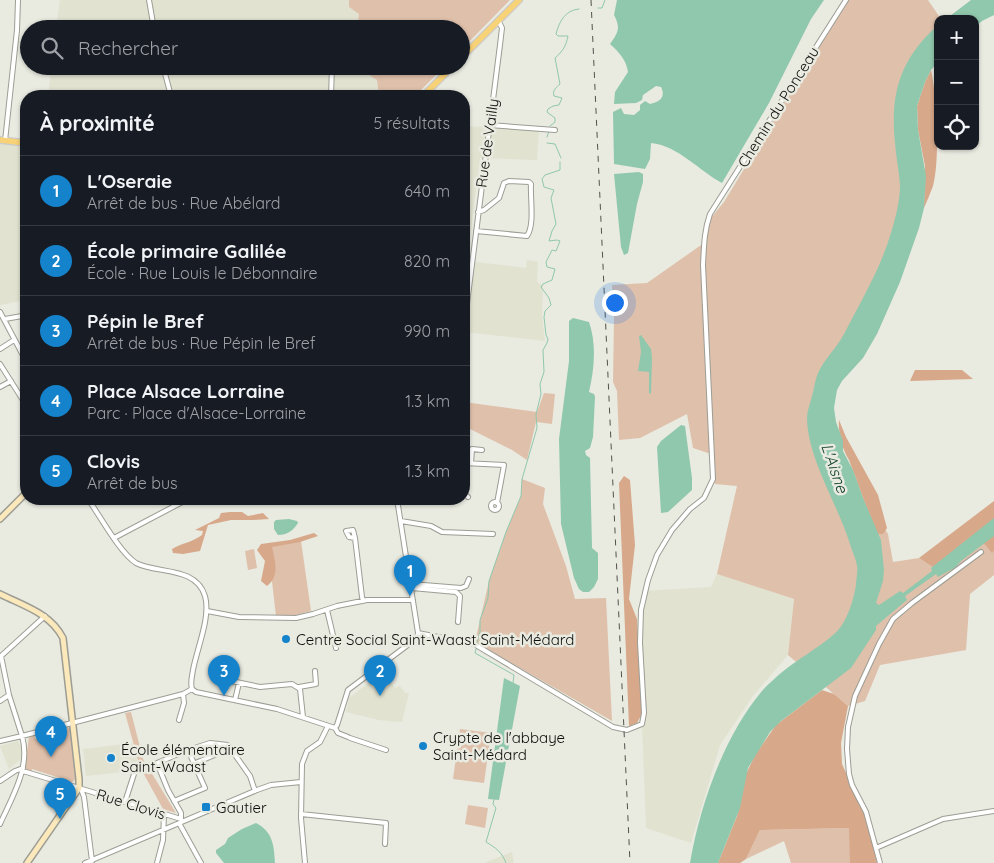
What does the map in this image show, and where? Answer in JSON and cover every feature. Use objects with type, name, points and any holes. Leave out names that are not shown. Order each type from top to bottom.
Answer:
[{"type":"main road","points":[[470,49],[519,0]]},
{"type":"main road","points":[[429,90],[444,75]]},
{"type":"main road","points":[[3,140],[20,142]]},
{"type":"main road","points":[[0,519],[20,499]]},
{"type":"main road","points":[[0,594],[45,616],[56,626],[62,638],[74,723],[79,788],[27,863]]},
{"type":"street","points":[[3,140],[16,41],[18,0]]},
{"type":"street","points":[[149,0],[152,20]]},
{"type":"street","name":"Chemin du Ponceau","points":[[418,633],[474,644],[613,728],[627,730],[642,724],[644,713],[640,643],[641,610],[648,580],[656,555],[672,530],[690,509],[704,498],[713,479],[703,265],[704,236],[710,214],[846,0]]},
{"type":"street","name":"Rue de Vailly","points":[[470,279],[502,28],[498,20]]},
{"type":"street","points":[[165,75],[169,90]]},
{"type":"street","points":[[331,90],[332,75]]},
{"type":"street","points":[[489,125],[555,130]]},
{"type":"street","points":[[476,231],[527,236],[532,216],[531,184],[529,182],[509,181],[504,184],[499,198],[484,210],[478,212]]},
{"type":"street","points":[[0,312],[20,350]]},
{"type":"street","points":[[5,319],[20,316]]},
{"type":"street","points":[[0,349],[14,340]]},
{"type":"street","points":[[0,364],[20,395]]},
{"type":"street","points":[[0,387],[11,381]]},
{"type":"street","points":[[482,450],[472,450],[471,463],[504,465],[509,462]]},
{"type":"street","points":[[497,503],[504,465]]},
{"type":"street","points":[[92,505],[129,558],[137,563],[183,574],[191,578],[203,590],[207,611],[194,663],[191,681],[192,689]]},
{"type":"street","points":[[114,538],[177,505]]},
{"type":"street","points":[[335,728],[348,690],[416,638],[418,633],[398,505]]},
{"type":"street","points":[[401,521],[431,526],[442,532],[493,534]]},
{"type":"street","points":[[354,538],[363,600]]},
{"type":"street","points":[[880,863],[866,812],[852,785],[848,769],[848,727],[855,696],[893,619],[981,552]]},
{"type":"street","points":[[411,586],[461,588],[466,586],[469,578]]},
{"type":"street","points":[[411,586],[456,592],[460,596],[458,622]]},
{"type":"street","points":[[207,611],[239,617],[285,619],[296,618],[363,600],[413,600]]},
{"type":"street","points":[[327,610],[336,648]]},
{"type":"street","points":[[0,824],[23,770],[24,744],[9,695],[1,656],[45,616]]},
{"type":"street","points":[[217,680],[222,679],[260,688],[292,684],[299,687],[316,684],[315,671]]},
{"type":"street","points":[[235,700],[239,683]]},
{"type":"street","points":[[299,687],[303,717]]},
{"type":"street","points":[[0,741],[185,694],[192,689]]},
{"type":"street","points":[[192,689],[196,692],[276,709],[303,717],[335,728],[338,733],[349,738],[386,750]]},
{"type":"street","points":[[179,720],[185,694]]},
{"type":"street","points":[[0,701],[9,695]]},
{"type":"street","points":[[305,863],[301,782],[302,764],[306,751],[320,742],[328,726]]},
{"type":"street","points":[[201,863],[181,821],[181,812],[157,763],[210,743],[228,745],[250,776],[255,790]]},
{"type":"street","points":[[194,765],[216,755],[219,744]]},
{"type":"street","points":[[174,801],[204,788],[188,750]]},
{"type":"street","points":[[0,781],[15,771],[23,770]]},
{"type":"street","name":"Rue Clovis","points":[[23,770],[181,821]]},
{"type":"street","points":[[125,802],[135,771]]},
{"type":"street","points":[[86,863],[255,790],[271,785],[301,782]]},
{"type":"street","points":[[79,788],[83,792],[92,862]]},
{"type":"street","points":[[876,848],[943,819],[994,811]]},
{"type":"street","points":[[158,863],[164,829],[164,814]]},
{"type":"street","points":[[302,814],[387,821],[384,844]]},
{"type":"shaded area","points":[[60,0],[349,0],[350,8],[360,14],[359,20],[57,20]]},
{"type":"shaded area","points":[[349,0],[510,0],[470,41],[470,20],[358,20],[359,14],[349,7]]},
{"type":"shaded area","points":[[847,0],[928,0],[938,15],[934,15],[934,43],[908,85],[911,217],[825,382],[826,428],[888,534],[893,562],[919,558],[940,572],[981,540],[992,552],[994,551],[994,575],[970,594],[966,650],[880,665],[865,701],[848,706],[788,655],[794,599],[717,574],[737,486],[715,484],[714,455],[693,448],[687,414],[640,438],[619,440],[617,391],[613,382],[614,318],[612,285],[647,283],[704,243],[710,219],[724,202]]},
{"type":"shaded area","points":[[931,70],[934,92],[934,150],[937,150],[933,186],[924,208],[925,166],[918,130],[917,106]]},
{"type":"shaded area","points":[[51,75],[369,75],[377,80],[378,90],[49,90]]},
{"type":"shaded area","points":[[369,75],[436,75],[421,90],[378,90],[377,80]]},
{"type":"shaded area","points":[[470,126],[539,130],[537,160],[480,158],[470,237]]},
{"type":"shaded area","points":[[20,141],[20,301],[0,305],[0,142]]},
{"type":"shaded area","points":[[527,260],[538,262],[537,282],[543,286],[542,316],[545,341],[470,333],[470,261],[526,268]]},
{"type":"shaded area","points":[[915,370],[962,370],[973,379],[910,381]]},
{"type":"shaded area","points":[[544,393],[555,394],[552,424],[536,422],[527,460],[512,450],[470,429],[470,403],[537,412]]},
{"type":"shaded area","points":[[839,420],[846,437],[878,495],[887,528],[883,534],[878,534],[874,526],[842,446]]},
{"type":"shaded area","points":[[624,476],[630,480],[635,545],[629,599],[637,619],[642,714],[637,723],[629,726],[619,483]]},
{"type":"shaded area","points":[[522,479],[545,488],[543,504],[566,566],[575,599],[606,598],[612,721],[475,642],[489,581],[521,496]]},
{"type":"shaded area","points":[[994,501],[994,551],[992,553],[981,540],[940,572],[919,558]]},
{"type":"shaded area","points":[[242,512],[248,516],[263,513],[269,519],[231,520],[208,525],[200,551],[183,554],[173,553],[172,549],[202,535],[203,531],[195,530],[219,518],[221,513]]},
{"type":"shaded area","points":[[314,533],[318,536],[300,542],[272,547],[276,568],[274,578],[267,586],[261,581],[265,561],[257,550],[261,544],[290,540]]},
{"type":"shaded area","points":[[301,541],[311,611],[292,616],[276,616],[268,547]]},
{"type":"shaded area","points":[[254,549],[257,568],[248,570],[245,551]]},
{"type":"shaded area","points":[[717,574],[794,599],[788,655],[753,696],[720,745],[691,843],[646,828],[638,618],[644,591],[711,587]]},
{"type":"shaded area","points":[[383,672],[395,688],[400,686],[405,693],[409,693],[402,722],[379,720],[346,712],[349,698]]},
{"type":"shaded area","points":[[822,690],[834,694],[848,706],[841,743],[842,764],[866,817],[877,863],[850,863],[849,828],[760,830],[746,859],[740,863],[718,863],[737,816],[746,774],[755,755],[776,725]]},
{"type":"shaded area","points":[[131,712],[143,759],[176,813],[163,809],[140,767],[125,713]]},
{"type":"shaded area","points":[[66,727],[72,728],[79,776],[70,784],[60,781],[60,778],[32,769],[31,772],[26,770],[29,737],[34,735],[35,739],[67,730]]},
{"type":"shaded area","points":[[460,729],[491,733],[484,783],[453,779]]},
{"type":"shaded area","points":[[18,741],[22,748],[20,760],[9,769],[0,746]]},
{"type":"shaded area","name":"École élémentaire Saint-Waast","points":[[133,743],[141,770],[86,776],[83,749]]},
{"type":"shaded area","points":[[468,805],[488,808],[485,828],[465,824]]},
{"type":"shaded area","points":[[850,828],[850,863],[791,863],[784,841],[746,859],[760,830]]},
{"type":"shaded area","points":[[512,852],[514,863],[484,863]]},
{"type":"water","points":[[617,0],[824,0],[811,19],[769,103],[722,183],[680,154],[661,145],[651,143],[650,159],[645,169],[614,164],[613,112],[621,108],[624,114],[634,115],[640,110],[640,105],[645,101],[650,104],[657,102],[663,94],[661,87],[656,86],[643,95],[642,100],[636,103],[614,104],[615,92],[628,72],[622,57],[610,44],[618,30],[614,15]]},
{"type":"water","points":[[971,0],[994,0],[994,15],[979,24],[979,15],[951,15]]},
{"type":"water","name":"L'Aisne","points":[[934,29],[934,67],[925,82],[917,106],[918,130],[926,176],[924,208],[900,282],[877,334],[863,358],[842,381],[837,390],[834,408],[836,422],[843,441],[843,451],[853,470],[881,540],[884,570],[883,581],[876,603],[879,605],[900,591],[903,593],[994,518],[994,536],[956,567],[938,577],[936,574],[905,596],[907,600],[876,626],[876,630],[851,668],[781,721],[770,732],[748,768],[740,808],[718,863],[690,863],[707,795],[725,750],[748,709],[767,686],[838,630],[847,616],[853,600],[856,585],[856,563],[845,529],[812,450],[807,419],[818,373],[841,339],[863,298],[881,261],[890,236],[900,191],[894,125],[896,93],[906,64]]},
{"type":"water","points":[[639,172],[643,174],[643,182],[628,253],[624,255],[621,247],[614,174]]},
{"type":"water","points":[[573,318],[589,322],[594,348],[589,392],[594,394],[595,397],[593,437],[590,448],[585,451],[586,455],[590,458],[592,548],[598,553],[598,579],[589,592],[583,592],[579,589],[574,578],[561,524],[559,439],[569,361],[569,321]]},
{"type":"water","points":[[641,335],[651,349],[651,393],[649,394],[649,372],[638,371],[641,352],[639,336]]},
{"type":"water","points":[[681,425],[685,426],[692,490],[668,512],[661,513],[657,447],[661,441]]},
{"type":"water","points":[[289,519],[298,523],[290,532],[278,535],[274,529],[274,522],[276,520]]},
{"type":"water","points":[[504,678],[520,686],[499,800],[488,799]]},
{"type":"water","points":[[256,823],[266,831],[272,840],[275,863],[224,863],[216,853],[216,850],[225,844],[228,838]]},
{"type":"waterway","points":[[598,8],[602,8],[605,0]]},
{"type":"waterway","points":[[550,126],[555,122],[555,118],[547,112],[548,109],[559,105],[562,98],[554,96],[555,89],[560,84],[555,58],[564,48],[568,36],[558,36],[556,34],[563,17],[579,9]]},
{"type":"waterway","points":[[547,137],[549,131]]},
{"type":"waterway","points":[[547,143],[555,144],[561,158]]},
{"type":"waterway","points":[[477,642],[480,632],[480,620],[488,598],[489,581],[521,496],[522,479],[537,428],[536,414],[541,394],[540,384],[544,372],[543,350],[548,339],[544,317],[545,311],[551,305],[549,298],[541,287],[552,280],[555,269],[547,267],[546,262],[552,250],[556,251],[560,241],[549,241],[556,224],[551,198],[554,190],[544,187],[542,179],[545,175],[560,170],[560,162]]},
{"type":"waterway","points":[[476,649],[475,653],[514,675],[513,683]]},
{"type":"waterway","points":[[494,799],[493,804],[496,808],[486,842],[503,856],[506,863]]},
{"type":"railway","points":[[591,0],[630,863]]},
{"type":"place","name":"L'Oseraie","points":[[410,596]]},
{"type":"place","name":"Centre Social Saint-Waast Saint-Médard","points":[[286,639]]},
{"type":"place","name":"Pépin le Bref","points":[[224,696]]},
{"type":"place","name":"École primaire Galilée","points":[[380,696]]},
{"type":"place","name":"Crypte de l'abbaye Saint-Médard","points":[[423,746]]},
{"type":"place","name":"Place Alsace Lorraine","points":[[51,757]]},
{"type":"place","name":"École élémentaire Saint-Waast","points":[[111,758]]},
{"type":"place","name":"Gautier","points":[[206,807]]},
{"type":"place","name":"Clovis","points":[[60,819]]}]
